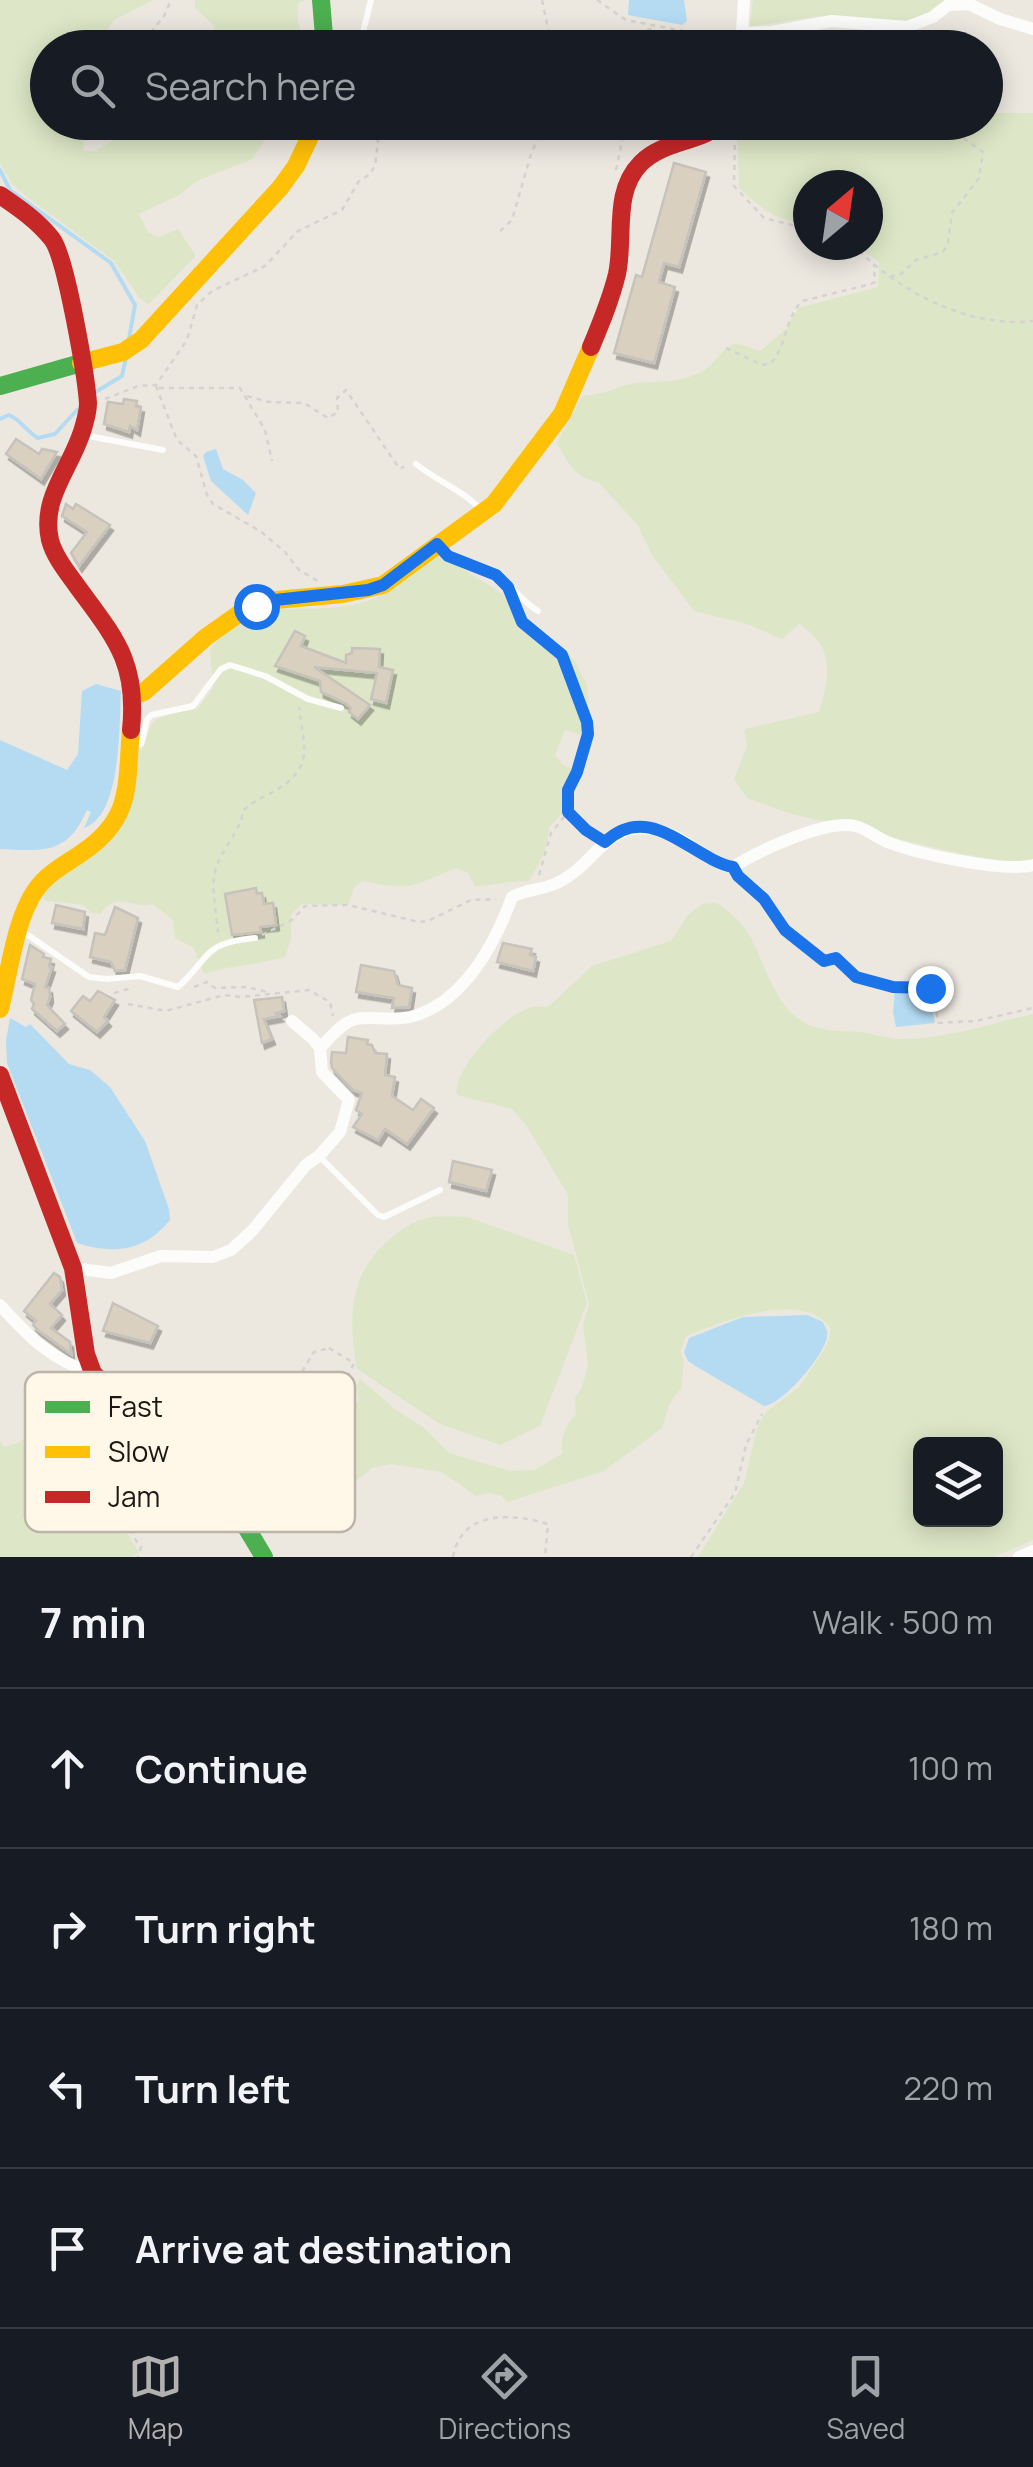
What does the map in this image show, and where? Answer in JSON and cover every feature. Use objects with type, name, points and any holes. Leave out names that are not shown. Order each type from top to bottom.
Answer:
[{"type":"main road","points":[[321,0],[324,30]]},
{"type":"main road","points":[[0,386],[124,352],[141,340],[280,188],[308,140]]},
{"type":"main road","points":[[135,695],[144,692],[234,615],[275,600],[321,598],[383,585],[484,513],[546,436],[572,396],[616,278],[626,183],[651,154],[698,140]]},
{"type":"main road","points":[[0,195],[35,220],[55,242],[64,266],[88,406],[81,434],[55,488],[46,521],[51,545],[109,630],[129,668],[135,695],[124,802],[115,824],[96,843],[46,877],[33,893],[0,1009]]},
{"type":"main road","points":[[0,1075],[74,1268],[86,1371]]},
{"type":"main road","points":[[249,1532],[264,1557]]},
{"type":"street","points":[[742,30],[744,0]]},
{"type":"street","points":[[791,30],[832,21],[907,26],[933,17],[948,5],[970,4],[1033,29]]},
{"type":"street","points":[[316,1044],[355,1019],[406,1018],[424,1013],[442,1001],[481,962],[495,941],[512,897],[556,884],[625,830],[658,830],[688,843],[719,864],[733,867],[754,854],[840,826],[855,826],[907,848],[1006,868],[1033,865]]},
{"type":"street","points":[[74,1268],[111,1274],[161,1256],[213,1258],[231,1250],[252,1231],[306,1165],[319,1156],[340,1132],[349,1100],[322,1072],[316,1044],[292,1022]]},
{"type":"street","points":[[0,1305],[35,1343],[86,1371]]},
{"type":"street","points":[[1019,1557],[1033,1551]]},
{"type":"lane","points":[[362,30],[370,0]]},
{"type":"lane","points":[[81,434],[163,450]]},
{"type":"lane","points":[[416,464],[434,479],[469,496],[484,513]]},
{"type":"lane","points":[[437,544],[448,556],[496,575],[538,611]]},
{"type":"lane","points":[[130,746],[140,744],[151,715],[193,706],[221,669],[230,665],[342,708]]},
{"type":"lane","points":[[20,930],[89,977],[140,976],[178,987],[219,944],[255,938]]},
{"type":"lane","points":[[319,1156],[378,1216],[384,1217],[440,1190]]},
{"type":"path","points":[[153,30],[170,0]]},
{"type":"path","points":[[542,0],[548,30]]},
{"type":"path","points":[[597,0],[626,20],[677,30]]},
{"type":"path","points":[[646,30],[659,27]]},
{"type":"path","points":[[157,387],[187,340],[197,305],[228,282],[264,266],[305,226],[342,210],[375,166],[378,140]]},
{"type":"path","points":[[500,231],[512,220],[537,140]]},
{"type":"path","points":[[622,140],[616,170],[618,178],[626,183]]},
{"type":"path","points":[[736,140],[734,186],[764,218],[793,225]]},
{"type":"path","points":[[890,277],[901,274],[916,260],[943,252],[948,243],[952,214],[979,178],[983,152],[966,140]]},
{"type":"path","points":[[869,260],[890,277],[944,308],[1011,324],[1033,321]]},
{"type":"path","points":[[726,348],[762,365],[770,364],[780,351],[787,322],[796,306],[802,301],[875,282],[874,264]]},
{"type":"path","points":[[88,406],[138,386],[234,386],[247,396],[269,402],[304,403],[328,418],[338,412],[337,398],[346,390],[400,468],[416,464]]},
{"type":"path","points":[[157,387],[177,440],[196,456],[213,504],[272,540],[298,570],[316,578],[321,598]]},
{"type":"path","points":[[247,396],[266,430],[272,461]]},
{"type":"path","points":[[508,587],[522,622],[562,655],[587,722],[582,758],[568,790],[568,812],[551,833],[532,890]]},
{"type":"path","points":[[219,944],[214,872],[226,853],[229,838],[239,827],[248,805],[284,785],[304,764],[298,694]]},
{"type":"path","points":[[568,812],[605,842]]},
{"type":"path","points":[[733,867],[764,899],[785,930],[824,961],[836,958],[856,977],[893,987],[930,988],[939,1023],[976,1022],[1033,1008]]},
{"type":"path","points":[[255,938],[292,920],[306,906],[348,904],[418,922],[471,900],[512,897]]},
{"type":"path","points":[[178,987],[191,988],[207,982],[214,988],[246,987],[270,993]]},
{"type":"path","points":[[128,1004],[166,1011],[206,998],[309,990],[330,1002],[334,1009],[316,1044]]},
{"type":"path","points":[[302,1372],[314,1352],[329,1348],[354,1363],[349,1372]]},
{"type":"path","points":[[691,1557],[735,1493],[746,1446],[762,1414]]},
{"type":"path","points":[[453,1557],[456,1541],[474,1524],[511,1516],[548,1524],[545,1557]]},
{"type":"path","points":[[130,1532],[141,1547],[138,1557]]},
{"type":"green space","points":[[0,0],[153,0],[114,20],[107,30],[30,30],[30,140],[84,140],[84,151],[96,151],[113,140],[264,141],[253,159],[199,180],[179,195],[139,214],[148,232],[159,237],[178,229],[196,256],[148,305],[114,261],[27,197],[12,184],[0,163]]},
{"type":"green space","points":[[195,0],[305,0],[299,3],[300,30],[214,30],[195,8]]},
{"type":"green space","points":[[753,0],[959,0],[937,5],[906,23],[819,16],[750,27]]},
{"type":"green space","points":[[1003,113],[1033,113],[1033,861],[1001,861],[962,854],[788,813],[747,798],[734,779],[747,746],[744,729],[819,712],[827,663],[819,642],[799,624],[782,639],[747,624],[694,611],[652,555],[637,524],[598,482],[573,468],[557,443],[582,396],[630,384],[695,375],[733,345],[760,351],[786,329],[798,308],[878,287],[876,260],[883,260],[883,170],[793,170],[793,222],[763,208],[739,188],[737,140],[1003,140]]},
{"type":"green space","points":[[439,554],[503,594],[515,615],[545,633],[575,661],[587,685],[589,703],[581,720],[585,731],[580,735],[565,730],[555,755],[573,769],[564,791],[562,814],[550,826],[544,854],[529,881],[475,886],[468,873],[456,868],[410,885],[362,881],[354,888],[348,905],[302,904],[291,915],[291,939],[285,957],[204,974],[194,948],[175,938],[173,920],[153,904],[113,903],[100,914],[91,913],[83,905],[46,901],[41,895],[47,886],[106,845],[152,724],[167,715],[198,708],[213,688],[210,649],[229,631],[262,613],[352,605],[376,598]]},
{"type":"green space","points":[[716,903],[730,912],[748,933],[787,1008],[813,1026],[893,1038],[920,1038],[1033,1014],[1033,1540],[994,1557],[698,1557],[744,1483],[758,1425],[767,1411],[799,1387],[827,1345],[831,1329],[818,1317],[802,1311],[762,1312],[686,1336],[681,1351],[681,1388],[670,1403],[662,1428],[604,1471],[507,1502],[490,1493],[476,1496],[442,1472],[391,1464],[372,1468],[355,1482],[355,1403],[359,1401],[356,1386],[360,1379],[423,1427],[449,1453],[510,1471],[534,1470],[562,1454],[564,1432],[576,1414],[575,1398],[588,1365],[583,1324],[589,1304],[568,1224],[568,1195],[526,1125],[512,1109],[457,1095],[458,1084],[483,1044],[521,1011],[548,1007],[592,966],[671,941],[688,915],[702,904]]},
{"type":"green space","points":[[467,1217],[574,1255],[587,1303],[540,1426],[501,1445],[440,1424],[357,1369],[354,1351],[354,1300],[358,1284],[375,1254],[417,1221]]},
{"type":"green space","points":[[25,1438],[25,1532],[127,1532],[139,1553],[133,1557],[0,1557],[0,1441],[4,1447]]},
{"type":"water","points":[[629,0],[684,0],[687,21],[682,25],[628,15]]},
{"type":"water","points":[[216,449],[223,469],[256,493],[248,515],[211,481],[203,456]]},
{"type":"water","points":[[96,684],[121,691],[116,767],[106,806],[84,828],[91,812],[87,810],[62,843],[42,849],[0,849],[0,740],[67,770],[78,754],[82,691]]},
{"type":"water","points":[[895,990],[929,993],[935,1023],[896,1027]]},
{"type":"water","points":[[10,1018],[26,1027],[30,1024],[69,1064],[90,1070],[110,1087],[145,1141],[170,1220],[150,1238],[117,1249],[77,1243],[7,1063]]},
{"type":"water","points":[[807,1315],[823,1322],[827,1333],[824,1345],[791,1389],[772,1404],[764,1406],[688,1361],[684,1352],[689,1338],[743,1317]]},
{"type":"building","points":[[674,163],[706,172],[679,267],[664,263],[659,282],[675,287],[654,363],[614,353],[636,275],[642,277]]},
{"type":"building","points":[[124,399],[137,401],[136,406],[141,407],[137,430],[130,426],[129,432],[104,424],[108,402],[123,404]]},
{"type":"building","points":[[16,439],[39,454],[42,449],[57,452],[41,479],[6,454]]},
{"type":"building","points":[[66,504],[73,509],[76,504],[110,525],[79,566],[71,553],[87,532],[62,516]]},
{"type":"building","points":[[295,631],[305,636],[301,646],[346,663],[352,648],[380,649],[379,667],[393,670],[386,703],[371,699],[377,673],[314,667],[370,705],[358,719],[345,703],[321,692],[320,681],[275,666]]},
{"type":"building","points":[[256,888],[257,894],[262,893],[264,904],[273,903],[276,925],[260,927],[261,932],[232,935],[225,894]]},
{"type":"building","points":[[56,905],[85,912],[83,929],[52,923]]},
{"type":"building","points":[[115,907],[138,918],[125,970],[115,971],[111,962],[90,957],[95,933],[105,935]]},
{"type":"building","points":[[503,943],[532,949],[530,955],[536,957],[533,971],[497,962]]},
{"type":"building","points":[[30,945],[51,959],[45,987],[49,988],[50,997],[47,1005],[65,1024],[57,1031],[32,1009],[35,984],[22,979]]},
{"type":"building","points":[[361,965],[394,971],[398,985],[412,988],[409,1007],[392,1008],[394,998],[356,992]]},
{"type":"building","points":[[98,991],[115,1000],[104,1017],[108,1021],[97,1032],[71,1011],[83,996],[90,1001]]},
{"type":"building","points":[[282,997],[284,1011],[276,1013],[280,1016],[264,1019],[272,1039],[262,1043],[254,1000]]},
{"type":"building","points":[[348,1037],[368,1040],[375,1053],[387,1054],[385,1075],[395,1077],[392,1096],[413,1110],[421,1099],[434,1108],[407,1144],[385,1129],[378,1140],[353,1127],[362,1114],[356,1110],[362,1093],[353,1090],[331,1062],[332,1052],[346,1053]]},
{"type":"building","points":[[453,1161],[492,1170],[486,1191],[449,1182]]},
{"type":"building","points":[[54,1273],[60,1277],[62,1290],[50,1304],[62,1315],[51,1328],[70,1342],[71,1354],[38,1330],[33,1325],[36,1321],[24,1311]]},
{"type":"building","points":[[113,1303],[158,1326],[150,1343],[103,1331]]},
{"type":"waterway","points":[[0,170],[10,190],[111,263],[135,305],[129,339]]},
{"type":"waterway","points":[[94,393],[122,376],[126,358]]},
{"type":"waterway","points":[[0,419],[9,415],[38,438],[55,434],[77,410]]},
{"type":"traffic: fast","points":[[321,0],[324,30]]},
{"type":"traffic: fast","points":[[0,386],[81,363]]},
{"type":"traffic: fast","points":[[249,1532],[264,1557]]},
{"type":"traffic: slow","points":[[81,363],[123,352],[141,340],[280,188],[308,140]]},
{"type":"traffic: slow","points":[[135,695],[144,692],[206,637],[240,613],[276,600],[343,594],[383,585],[494,504],[562,414],[591,347]]},
{"type":"traffic: slow","points":[[0,1009],[18,932],[35,891],[51,874],[99,839],[119,813],[127,784],[131,730]]},
{"type":"traffic: jam","points":[[591,347],[617,274],[626,187],[650,155],[686,140]]},
{"type":"traffic: jam","points":[[0,195],[52,239],[69,292],[88,406],[79,440],[50,509],[50,540],[61,564],[121,652],[131,686],[131,730]]},
{"type":"traffic: jam","points":[[0,1075],[73,1268],[86,1354],[93,1372]]},
{"type":"route","points":[[256,606],[383,585],[437,544],[464,565],[496,575],[508,587],[522,622],[562,655],[587,722],[582,758],[567,800],[568,812],[578,824],[605,842],[625,830],[658,830],[676,836],[719,864],[733,867],[764,899],[785,930],[824,961],[836,958],[856,977],[893,987],[930,988]]}]
